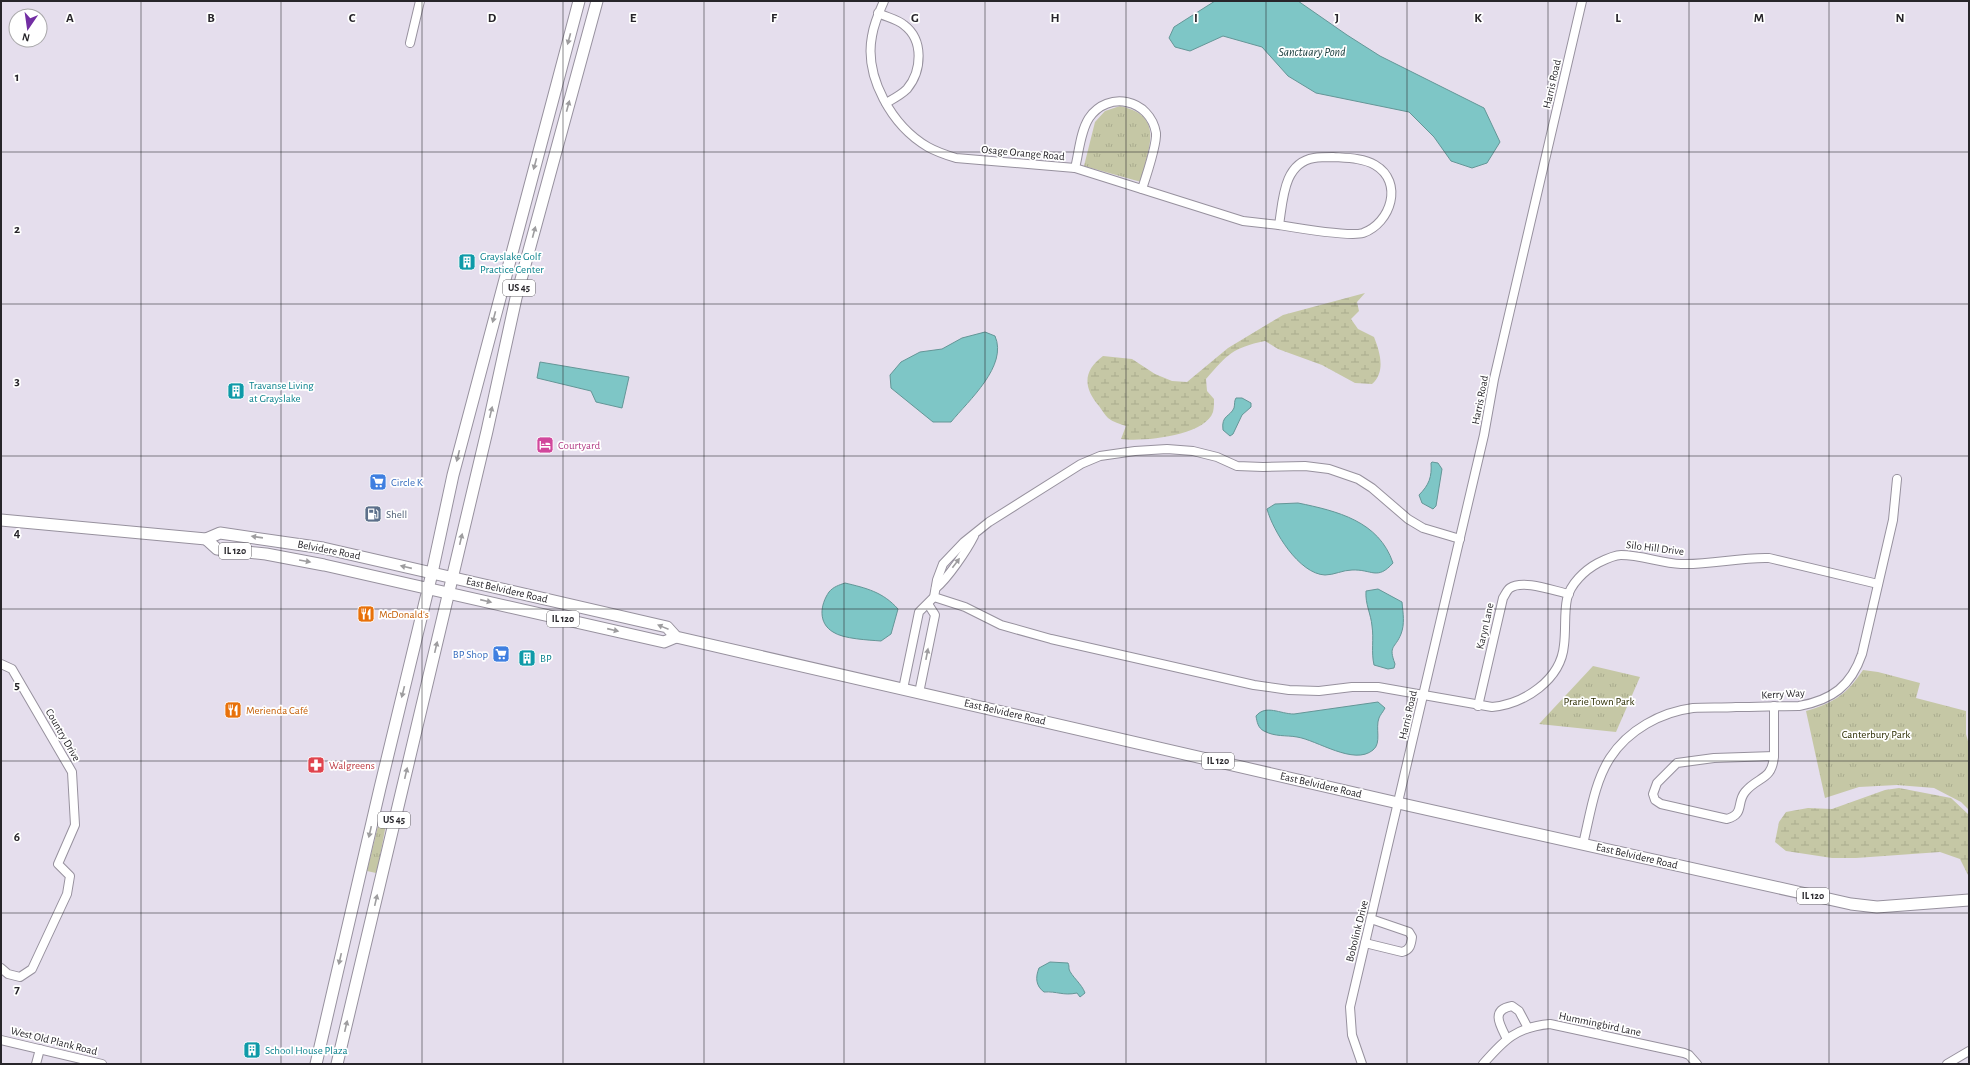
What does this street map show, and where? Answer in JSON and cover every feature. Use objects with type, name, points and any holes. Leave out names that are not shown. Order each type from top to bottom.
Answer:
[{"type":"main road","name":"US 45","points":[[316,1064],[432,573],[457,460],[579,1]]},
{"type":"main road","name":"US 45","points":[[337,1064],[516,298],[596,1]]},
{"type":"main road","name":"Belvidere Road","points":[[1,520],[206,539],[220,533],[272,539],[330,549],[452,577]]},
{"type":"main road","name":"Belvidere Road","points":[[206,539],[217,548],[307,561],[448,592]]},
{"type":"main road","name":"East Belvidere Road","points":[[452,577],[667,627],[676,637],[1398,803],[1851,904],[1877,907],[1969,900]]},
{"type":"main road","name":"East Belvidere Road","points":[[448,592],[664,642],[676,637]]},
{"type":"street","points":[[410,43],[420,1]]},
{"type":"street","name":"Osage Orange Road","points":[[884,1],[878,14],[872,37],[873,70],[886,103],[896,120],[909,133],[926,146],[940,153],[956,158],[1075,168],[1243,221],[1279,226],[1354,234],[1363,233],[1376,226],[1387,212],[1392,192],[1389,182],[1376,166],[1354,159],[1314,158],[1300,163],[1288,179],[1279,226]]},
{"type":"street","name":"Harris Road","points":[[1398,803],[1484,435],[1494,379],[1582,1]]},
{"type":"street","points":[[878,14],[904,24],[912,32],[919,53],[917,69],[912,81],[906,89],[886,103]]},
{"type":"street","points":[[1075,168],[1089,119],[1097,109],[1118,100],[1130,102],[1140,106],[1146,112],[1152,120],[1156,134],[1142,190]]},
{"type":"street","points":[[903,689],[919,612],[934,597],[936,588],[944,582],[970,545],[974,535],[989,522],[1081,464],[1097,457],[1122,452],[1167,449],[1193,451],[1217,457],[1237,466],[1263,468],[1305,466],[1329,469],[1358,479],[1372,488],[1408,519],[1423,528],[1460,539]]},
{"type":"street","name":"Kerry Way","points":[[1583,844],[1594,798],[1610,758],[1623,742],[1643,726],[1662,716],[1692,708],[1799,706],[1816,703],[1831,696],[1842,687],[1857,667],[1862,654],[1893,520],[1897,479]]},
{"type":"street","name":"Silo Hill Drive","points":[[934,597],[965,607],[1001,625],[1051,639],[1254,685],[1289,690],[1318,691],[1352,687],[1378,687],[1412,694],[1424,694],[1478,706],[1507,706],[1532,694],[1551,674],[1558,664],[1564,646],[1567,599],[1573,585],[1588,569],[1600,562],[1620,555],[1682,564],[1769,558],[1878,584]]},
{"type":"street","name":"Karyn Lane","points":[[1478,706],[1503,598],[1509,588],[1516,585],[1528,584],[1569,594]]},
{"type":"street","points":[[919,693],[935,616],[928,604]]},
{"type":"street","name":"Country Drive","points":[[1,664],[12,669],[72,772],[75,825],[58,864],[70,876],[67,894],[32,969],[20,976],[8,974],[1,968]]},
{"type":"street","points":[[1774,706],[1774,756],[1773,767],[1769,774],[1743,794],[1738,813],[1733,817],[1727,819],[1661,804],[1656,800],[1653,794],[1656,784],[1677,763],[1714,758],[1774,756]]},
{"type":"street","name":"Bobolink Drive","points":[[1362,1064],[1352,1035],[1350,1006],[1398,803]]},
{"type":"street","points":[[1365,943],[1402,952],[1407,950],[1411,945],[1412,937],[1409,932],[1371,919]]},
{"type":"street","points":[[1507,1039],[1498,1022],[1499,1013],[1504,1008],[1512,1006],[1520,1011],[1528,1028]]},
{"type":"street","name":"Hummingbird Lane","points":[[1483,1064],[1514,1033],[1538,1025],[1559,1025],[1684,1053],[1689,1055],[1697,1064]]},
{"type":"street","name":"West Old Plank Road","points":[[1,1040],[102,1064]]},
{"type":"street","points":[[36,1064],[40,1049]]},
{"type":"street","points":[[1947,1064],[1969,1051]]},
{"type":"green space","points":[[1120,106],[1134,111],[1144,117],[1149,125],[1150,146],[1141,182],[1084,166],[1095,122],[1105,111]]},
{"type":"green space","points":[[1365,293],[1357,302],[1359,311],[1351,319],[1358,329],[1374,337],[1380,355],[1379,374],[1372,384],[1355,383],[1322,365],[1278,349],[1265,341],[1245,346],[1231,353],[1206,379],[1207,391],[1214,399],[1213,412],[1208,420],[1198,427],[1172,436],[1131,440],[1121,439],[1126,426],[1114,422],[1108,418],[1090,392],[1088,386],[1089,373],[1096,362],[1103,356],[1132,359],[1155,374],[1172,381],[1187,382],[1228,348],[1283,315]]},
{"type":"green space","name":"Prarie Town Park","points":[[1593,666],[1640,677],[1616,732],[1539,724]]},
{"type":"green space","name":"Canterbury Park","points":[[1863,670],[1878,672],[1920,683],[1916,698],[1966,711],[1966,734],[1969,745],[1969,810],[1961,802],[1934,788],[1897,785],[1859,787],[1825,798],[1806,711],[1824,705],[1839,696],[1851,685]]},
{"type":"green space","points":[[1899,788],[1951,798],[1969,815],[1969,877],[1960,859],[1940,852],[1856,858],[1832,858],[1786,851],[1775,842],[1779,822],[1786,812],[1808,808],[1832,809],[1885,790]]},
{"type":"green space","points":[[380,818],[387,819],[376,873],[367,871]]},
{"type":"water","name":"Sanctuary Pond","points":[[1215,1],[1298,1],[1380,56],[1484,108],[1500,142],[1487,163],[1472,168],[1451,161],[1434,137],[1409,112],[1316,93],[1288,76],[1262,47],[1223,36],[1190,51],[1175,47],[1169,38],[1174,27]]},
{"type":"water","points":[[985,332],[995,336],[998,347],[992,371],[985,382],[951,422],[933,422],[891,388],[890,375],[901,362],[920,352],[942,349],[962,338]]},
{"type":"water","points":[[540,362],[629,377],[622,408],[596,402],[591,391],[537,378]]},
{"type":"water","points":[[1236,398],[1242,398],[1251,403],[1251,407],[1242,415],[1233,434],[1230,436],[1223,430],[1223,422],[1234,408]]},
{"type":"water","points":[[1432,462],[1438,463],[1442,469],[1436,506],[1433,509],[1422,503],[1419,495],[1429,480]]},
{"type":"water","points":[[1298,503],[1342,514],[1355,520],[1378,537],[1393,563],[1383,572],[1378,573],[1352,570],[1325,575],[1315,573],[1306,567],[1288,550],[1275,528],[1267,509],[1275,504]]},
{"type":"water","points":[[845,583],[874,592],[886,598],[898,609],[891,634],[881,641],[863,640],[837,634],[828,628],[822,614],[824,602],[831,590],[836,586]]},
{"type":"water","points":[[1378,589],[1402,602],[1403,626],[1399,639],[1392,650],[1395,664],[1394,668],[1388,669],[1374,665],[1373,660],[1373,631],[1366,600],[1366,591]]},
{"type":"water","points":[[1378,702],[1385,708],[1379,717],[1376,747],[1365,754],[1346,754],[1305,739],[1268,733],[1262,730],[1257,723],[1256,716],[1260,712],[1269,710],[1294,714]]},
{"type":"water","points":[[1050,962],[1068,963],[1070,972],[1082,986],[1085,993],[1080,997],[1077,993],[1068,994],[1044,992],[1041,990],[1037,982],[1039,968]]},
{"type":"place","name":"Grayslake Golf Practice Center","points":[[467,262]]},
{"type":"place","name":"Travanse Living at Grayslake","points":[[236,391]]},
{"type":"place","name":"Courtyard","points":[[545,445]]},
{"type":"place","name":"Circle K","points":[[378,482]]},
{"type":"place","name":"Shell","points":[[373,514]]},
{"type":"place","name":"McDonald's","points":[[366,614]]},
{"type":"place","name":"BP Shop","points":[[501,654]]},
{"type":"place","name":"BP","points":[[527,658]]},
{"type":"place","name":"Merienda Café","points":[[233,710]]},
{"type":"place","name":"Walgreens","points":[[316,765]]},
{"type":"place","name":"School House Plaza","points":[[252,1050]]}]
